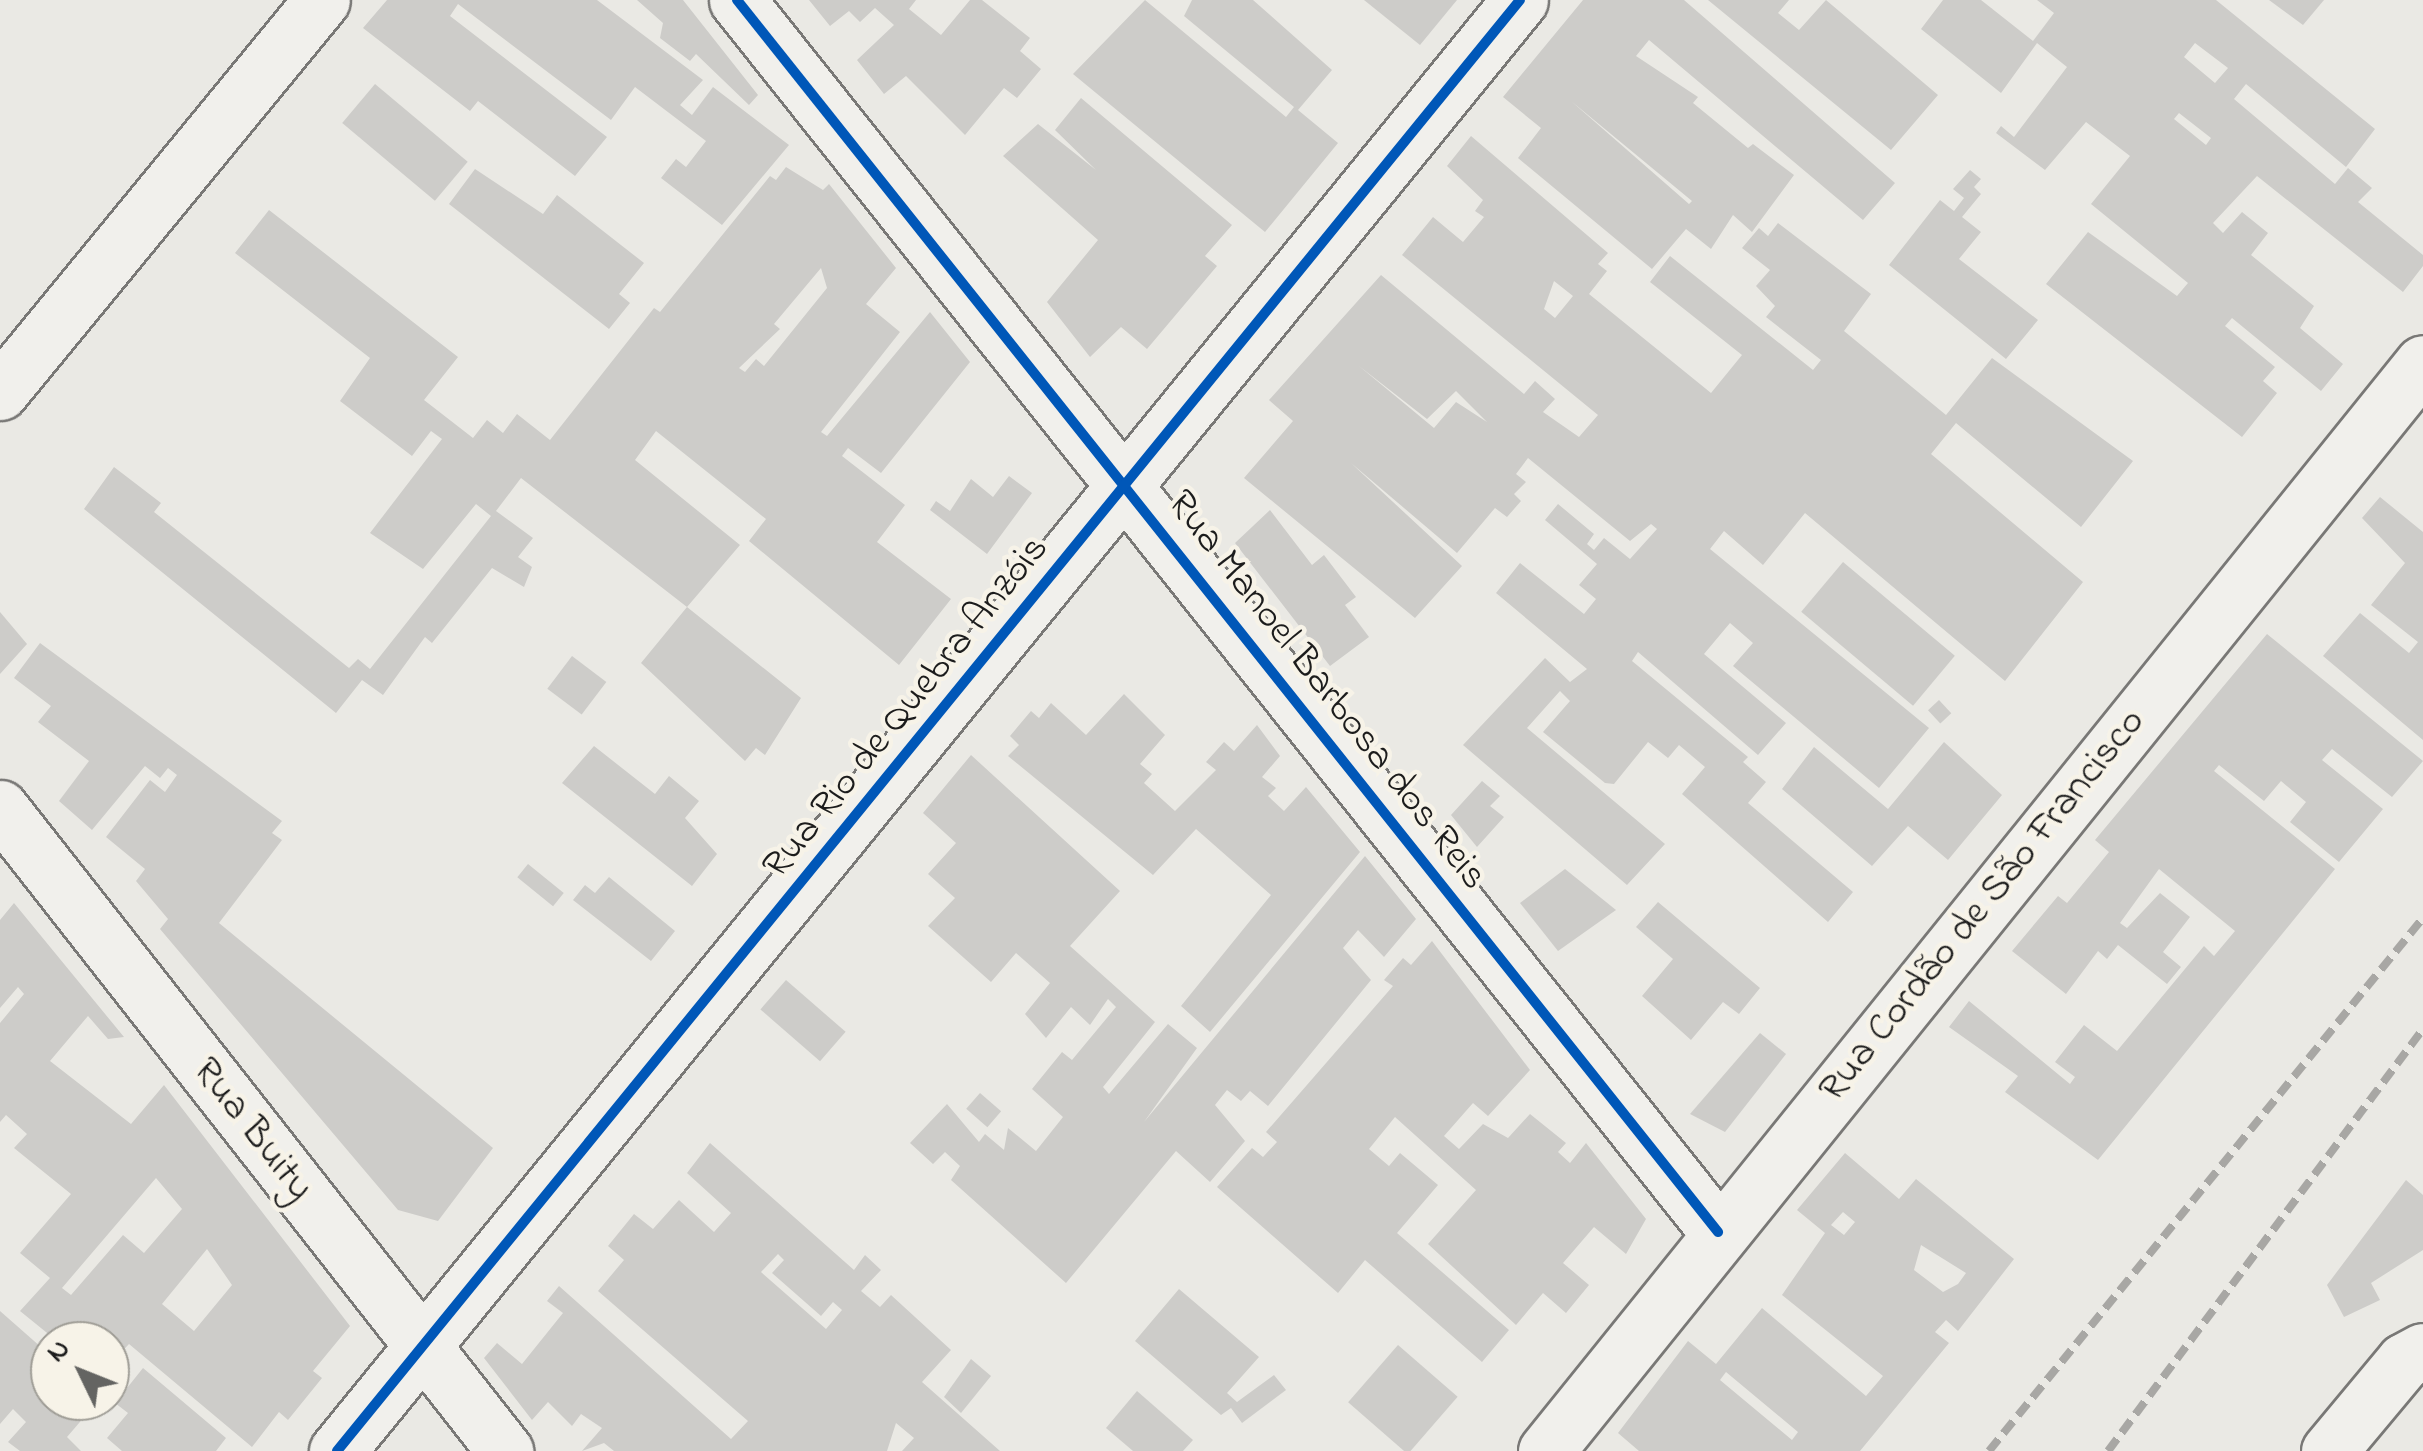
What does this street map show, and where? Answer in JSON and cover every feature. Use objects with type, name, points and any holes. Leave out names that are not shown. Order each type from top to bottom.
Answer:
[{"type":"street","points":[[0,392],[322,0]]},
{"type":"street","name":"Rua Manoel Barbosa dos Reis","points":[[738,0],[1718,1232]]},
{"type":"street","name":"Rua Rio de Quebra Anzóis","points":[[337,1451],[1520,0]]},
{"type":"street","name":"Rua Cordão de São Francisco","points":[[1546,1451],[1718,1232],[2423,363]]},
{"type":"street","name":"Rua Buity","points":[[0,808],[505,1451]]},
{"type":"street","points":[[2330,1451],[2391,1375],[2423,1351]]},
{"type":"building","points":[[387,0],[597,0],[703,80],[680,105],[692,115],[713,87],[789,145],[722,225],[661,178],[676,159],[686,167],[706,141],[635,87],[611,120],[458,4],[450,16],[607,137],[575,176],[478,101],[470,111],[363,28]]},
{"type":"building","points":[[637,0],[683,0],[758,95],[749,105],[696,54],[690,61],[660,38],[663,23]]},
{"type":"building","points":[[809,0],[916,0],[909,9],[941,35],[970,0],[982,0],[1030,38],[1020,51],[1041,69],[1017,98],[1004,88],[965,135],[906,76],[884,94],[857,60],[894,25],[875,8],[860,22],[849,11],[830,26]]},
{"type":"building","points":[[1145,0],[1286,117],[1294,107],[1184,16],[1192,0],[1253,0],[1332,70],[1298,110],[1338,143],[1265,232],[1073,74]]},
{"type":"building","points":[[1364,0],[1457,0],[1420,45]]},
{"type":"building","points":[[1583,0],[1684,0],[1895,183],[1863,220],[1649,40],[1636,56],[1698,97],[1693,103],[1748,148],[1753,144],[1794,175],[1752,232],[1733,215],[1711,249],[1686,229],[1652,269],[1518,158],[1541,128],[1503,97]],"holes":[[[1571,101],[1692,201],[1689,204]]]},
{"type":"building","points":[[1708,0],[1789,0],[1778,13],[1799,30],[1826,0],[1938,95],[1891,150]]},
{"type":"building","points":[[1943,0],[1981,0],[2033,41],[2054,13],[2037,0],[2216,0],[2375,129],[2346,167],[2246,84],[2234,99],[2335,184],[2348,168],[2372,188],[2358,202],[2423,255],[2423,266],[2403,292],[2257,176],[2213,223],[2223,233],[2242,212],[2268,233],[2251,255],[2314,306],[2300,328],[2343,364],[2321,391],[2232,318],[2225,326],[2275,367],[2263,381],[2277,393],[2242,437],[2046,284],[2088,232],[2177,296],[2188,283],[2091,204],[2130,156],[2086,122],[2045,170],[1996,133],[2001,126],[2014,137],[2067,67],[2037,43],[2001,93],[1921,29]],"holes":[[[2195,43],[2228,68],[2215,83],[2184,57]],[[2179,113],[2211,138],[2206,145],[2174,119]]]},
{"type":"building","points":[[2269,0],[2324,0],[2303,25]]},
{"type":"building","points":[[375,84],[468,162],[435,201],[342,123]]},
{"type":"building","points":[[1081,98],[1232,225],[1205,256],[1217,266],[1147,349],[1121,327],[1090,357],[1047,302],[1098,240],[1003,156],[1038,124],[1096,170],[1055,130]]},
{"type":"building","points":[[1471,136],[1608,253],[1598,264],[1607,271],[1589,294],[1711,393],[1742,355],[1650,282],[1670,256],[1813,370],[1821,360],[1766,317],[1775,306],[1756,286],[1770,270],[1742,248],[1759,228],[1768,236],[1778,223],[1871,294],[1844,331],[1946,415],[1992,358],[2133,461],[2081,527],[1956,423],[1931,454],[2083,582],[2005,681],[1805,513],[1763,565],[1724,531],[1710,549],[1929,728],[1879,788],[1733,666],[1753,643],[1730,623],[1704,654],[1786,723],[1758,755],[1638,652],[1632,661],[1748,757],[1743,762],[1766,782],[1748,803],[1853,892],[1828,922],[1682,794],[1705,767],[1679,745],[1668,758],[1648,742],[1614,784],[1605,783],[1543,732],[1570,701],[1560,691],[1527,728],[1665,844],[1627,885],[1463,745],[1545,658],[1570,682],[1587,669],[1496,593],[1520,563],[1584,614],[1596,599],[1579,585],[1597,564],[1545,520],[1558,504],[1594,534],[1587,544],[1594,550],[1604,538],[1630,559],[1657,529],[1651,524],[1630,541],[1528,458],[1516,474],[1526,482],[1514,494],[1521,501],[1507,517],[1495,508],[1457,553],[1351,463],[1462,566],[1415,618],[1244,478],[1293,421],[1269,400],[1381,275],[1524,394],[1535,381],[1555,399],[1543,412],[1579,437],[1598,415],[1402,255],[1433,217],[1463,242],[1484,217],[1475,211],[1483,200],[1447,166]],"holes":[[[1554,281],[1573,296],[1555,318],[1544,309]],[[1359,366],[1427,419],[1456,391],[1487,422],[1456,402],[1434,428]]]},
{"type":"building","points":[[786,167],[823,190],[829,184],[896,268],[866,304],[900,332],[821,432],[827,436],[930,312],[970,362],[881,473],[848,448],[842,456],[905,505],[877,542],[951,599],[899,665],[749,541],[766,519],[656,431],[635,460],[740,545],[687,607],[521,478],[496,511],[533,538],[518,557],[532,567],[524,587],[492,568],[432,643],[425,637],[383,695],[362,680],[336,713],[84,509],[114,467],[161,503],[154,512],[349,668],[358,659],[370,669],[491,516],[476,504],[423,569],[370,533],[442,439],[431,431],[412,456],[340,401],[370,358],[235,253],[269,210],[458,357],[424,400],[473,438],[487,420],[503,433],[517,414],[550,440],[654,308],[660,312],[770,176],[776,180]],"holes":[[[821,268],[827,288],[764,366],[756,359],[745,372],[739,368],[780,329],[774,324]]]},
{"type":"building","points":[[475,169],[543,214],[557,195],[644,263],[619,294],[630,303],[609,329],[449,204]]},
{"type":"building","points":[[1970,170],[1981,179],[1974,187],[1981,194],[1962,217],[1981,232],[1959,259],[2038,320],[2006,359],[1889,265],[1940,200],[1954,211],[1964,198],[1953,189]]},
{"type":"building","points":[[1009,476],[1032,493],[987,554],[930,510],[936,501],[950,511],[971,479],[993,497]]},
{"type":"building","points":[[2380,497],[2423,532],[2423,740],[2323,656],[2360,613],[2409,653],[2418,642],[2371,605],[2405,563],[2362,518]]},
{"type":"building","points":[[1270,510],[1312,565],[1324,555],[1356,597],[1345,605],[1369,637],[1330,666],[1235,543]]},
{"type":"building","points":[[1843,562],[1955,656],[1913,706],[1801,612]]},
{"type":"building","points":[[687,607],[801,698],[765,755],[756,748],[745,761],[641,663]]},
{"type":"building","points":[[0,612],[27,644],[0,674]]},
{"type":"building","points":[[2267,634],[2423,761],[2392,797],[2332,749],[2322,760],[2383,809],[2339,862],[2290,822],[2306,802],[2281,781],[2264,801],[2219,765],[2214,771],[2335,869],[2098,1160],[2005,1092],[2018,1076],[1949,1027],[1969,1001],[2070,1084],[2075,1077],[2055,1062],[2084,1025],[2117,1051],[2204,946],[2214,956],[2235,931],[2159,869],[2120,923],[2127,928],[2160,893],[2190,917],[2163,952],[2181,967],[2167,984],[2118,945],[2107,959],[2098,951],[2066,994],[2012,951],[2058,896],[2067,903],[2109,852],[2095,840]]},
{"type":"building","points":[[40,643],[282,821],[272,833],[282,840],[219,923],[493,1148],[438,1221],[398,1210],[160,929],[168,919],[136,881],[145,869],[106,837],[150,780],[165,792],[177,775],[168,768],[160,778],[145,766],[92,830],[59,801],[89,761],[38,722],[51,706],[14,678]]},
{"type":"building","points":[[572,656],[606,682],[582,715],[547,689]]},
{"type":"building","points":[[1124,694],[1165,735],[1140,764],[1152,774],[1144,783],[1175,811],[1216,770],[1206,762],[1224,742],[1234,751],[1257,725],[1280,756],[1262,777],[1276,788],[1268,796],[1284,811],[1306,787],[1360,852],[1210,1032],[1181,1006],[1271,895],[1196,829],[1153,875],[1008,756],[1019,745],[1010,736],[1031,711],[1039,718],[1051,703],[1086,735]]},
{"type":"building","points":[[1939,700],[1951,713],[1940,723],[1928,710]]},
{"type":"building","points":[[1944,742],[2002,795],[1948,860],[1908,826],[1872,866],[1782,789],[1814,747],[1888,809]]},
{"type":"building","points":[[594,746],[655,794],[669,776],[699,801],[685,818],[717,854],[692,886],[562,783]]},
{"type":"building","points":[[971,755],[1120,891],[1070,946],[1155,1022],[1103,1087],[1109,1094],[1168,1024],[1197,1048],[1144,1122],[1365,856],[1416,919],[1384,957],[1358,930],[1343,948],[1371,980],[1268,1106],[1250,1091],[1241,1101],[1227,1090],[1215,1105],[1245,1141],[1210,1182],[1176,1151],[1066,1283],[951,1180],[960,1166],[945,1152],[933,1164],[910,1143],[947,1104],[979,1142],[985,1134],[1004,1150],[1008,1128],[1036,1151],[1063,1117],[1032,1089],[1062,1052],[1072,1060],[1116,1007],[1108,999],[1090,1025],[1071,1007],[1046,1038],[1025,1014],[1050,983],[1016,953],[991,982],[928,926],[955,898],[928,874],[956,843],[923,813]]},
{"type":"building","points":[[1482,781],[1500,796],[1490,806],[1504,817],[1477,847],[1451,815]]},
{"type":"building","points":[[528,864],[564,893],[553,906],[517,877]]},
{"type":"building","points":[[1565,869],[1616,910],[1558,951],[1520,903]]},
{"type":"building","points":[[609,877],[675,931],[651,961],[573,900],[585,885],[595,893]]},
{"type":"building","points":[[1658,902],[1760,988],[1739,1014],[1723,1002],[1691,1040],[1642,996],[1673,959],[1636,927]]},
{"type":"building","points":[[14,903],[124,1037],[108,1039],[88,1016],[50,1061],[131,1124],[164,1085],[350,1326],[313,1371],[322,1378],[288,1420],[279,1412],[252,1447],[130,1345],[130,1321],[32,1321],[20,1311],[50,1278],[20,1253],[71,1194],[14,1148],[27,1134],[6,1115],[0,1122],[0,1023],[24,994],[18,987],[0,1008],[0,920]],"holes":[[[156,1178],[182,1209],[144,1253],[123,1235],[71,1295],[62,1288]],[[207,1249],[232,1285],[194,1331],[162,1304]]]},
{"type":"building","points":[[1432,941],[1530,1070],[1488,1116],[1473,1103],[1444,1136],[1459,1149],[1483,1124],[1508,1138],[1530,1114],[1566,1143],[1558,1152],[1570,1163],[1586,1143],[1646,1219],[1626,1254],[1594,1227],[1563,1263],[1589,1285],[1566,1313],[1543,1293],[1516,1325],[1428,1244],[1476,1190],[1395,1117],[1369,1149],[1389,1166],[1400,1153],[1438,1185],[1397,1233],[1509,1330],[1482,1362],[1365,1260],[1338,1293],[1217,1187],[1252,1148],[1263,1157],[1277,1142],[1266,1132],[1393,986],[1384,980],[1403,958],[1411,965]]},
{"type":"building","points":[[786,980],[846,1032],[820,1061],[760,1009]]},
{"type":"building","points":[[1760,1033],[1786,1054],[1725,1132],[1690,1114]]},
{"type":"building","points":[[980,1093],[1001,1111],[987,1127],[966,1109]]},
{"type":"building","points":[[710,1143],[854,1270],[865,1255],[881,1270],[861,1291],[880,1307],[891,1295],[951,1350],[922,1382],[1000,1451],[902,1451],[914,1438],[896,1423],[887,1451],[614,1451],[604,1443],[582,1451],[602,1428],[581,1414],[572,1426],[548,1402],[532,1420],[484,1358],[497,1343],[522,1364],[563,1313],[547,1301],[559,1286],[731,1439],[748,1421],[598,1291],[624,1260],[608,1246],[634,1214],[653,1229],[679,1200],[714,1232],[731,1213],[687,1173]],"holes":[[[778,1254],[784,1260],[772,1273],[821,1316],[833,1302],[842,1310],[826,1329],[761,1272]]]},
{"type":"building","points":[[1845,1153],[1899,1199],[1916,1179],[2014,1259],[1958,1331],[1946,1320],[1935,1332],[1949,1343],[1860,1451],[1639,1451],[1618,1433],[1688,1341],[1716,1364],[1762,1308],[1866,1396],[1883,1376],[1782,1295],[1825,1233],[1797,1210]],"holes":[[[1843,1212],[1855,1222],[1844,1235],[1831,1225]],[[1921,1245],[1966,1273],[1958,1284],[1943,1292],[1914,1270]],[[1726,1372],[1798,1432],[1792,1440],[1720,1380]]]},
{"type":"building","points":[[2406,1180],[2423,1195],[2423,1250],[2371,1283],[2380,1300],[2344,1317],[2327,1285]]},
{"type":"building","points":[[1179,1289],[1259,1357],[1227,1393],[1237,1402],[1274,1375],[1286,1390],[1242,1423],[1231,1408],[1221,1415],[1135,1341]]},
{"type":"building","points":[[0,1311],[30,1337],[30,1421],[81,1421],[67,1437],[81,1451],[20,1451],[8,1442],[26,1422],[13,1409],[0,1424]]},
{"type":"building","points":[[1398,1345],[1458,1397],[1411,1451],[1404,1451],[1348,1402]]},
{"type":"building","points":[[971,1359],[991,1376],[961,1413],[944,1397]]},
{"type":"building","points":[[143,1368],[226,1438],[216,1451],[122,1451],[107,1438],[121,1421],[130,1421],[130,1384]]},
{"type":"building","points":[[1137,1391],[1193,1440],[1183,1451],[1133,1451],[1106,1428]]},
{"type":"railway","points":[[1989,1451],[2423,918]]},
{"type":"railway","points":[[2108,1451],[2423,1029]]},
{"type":"cycle path","points":[[737,0],[1718,1232]]},
{"type":"cycle path","points":[[337,1451],[1520,0]]}]
